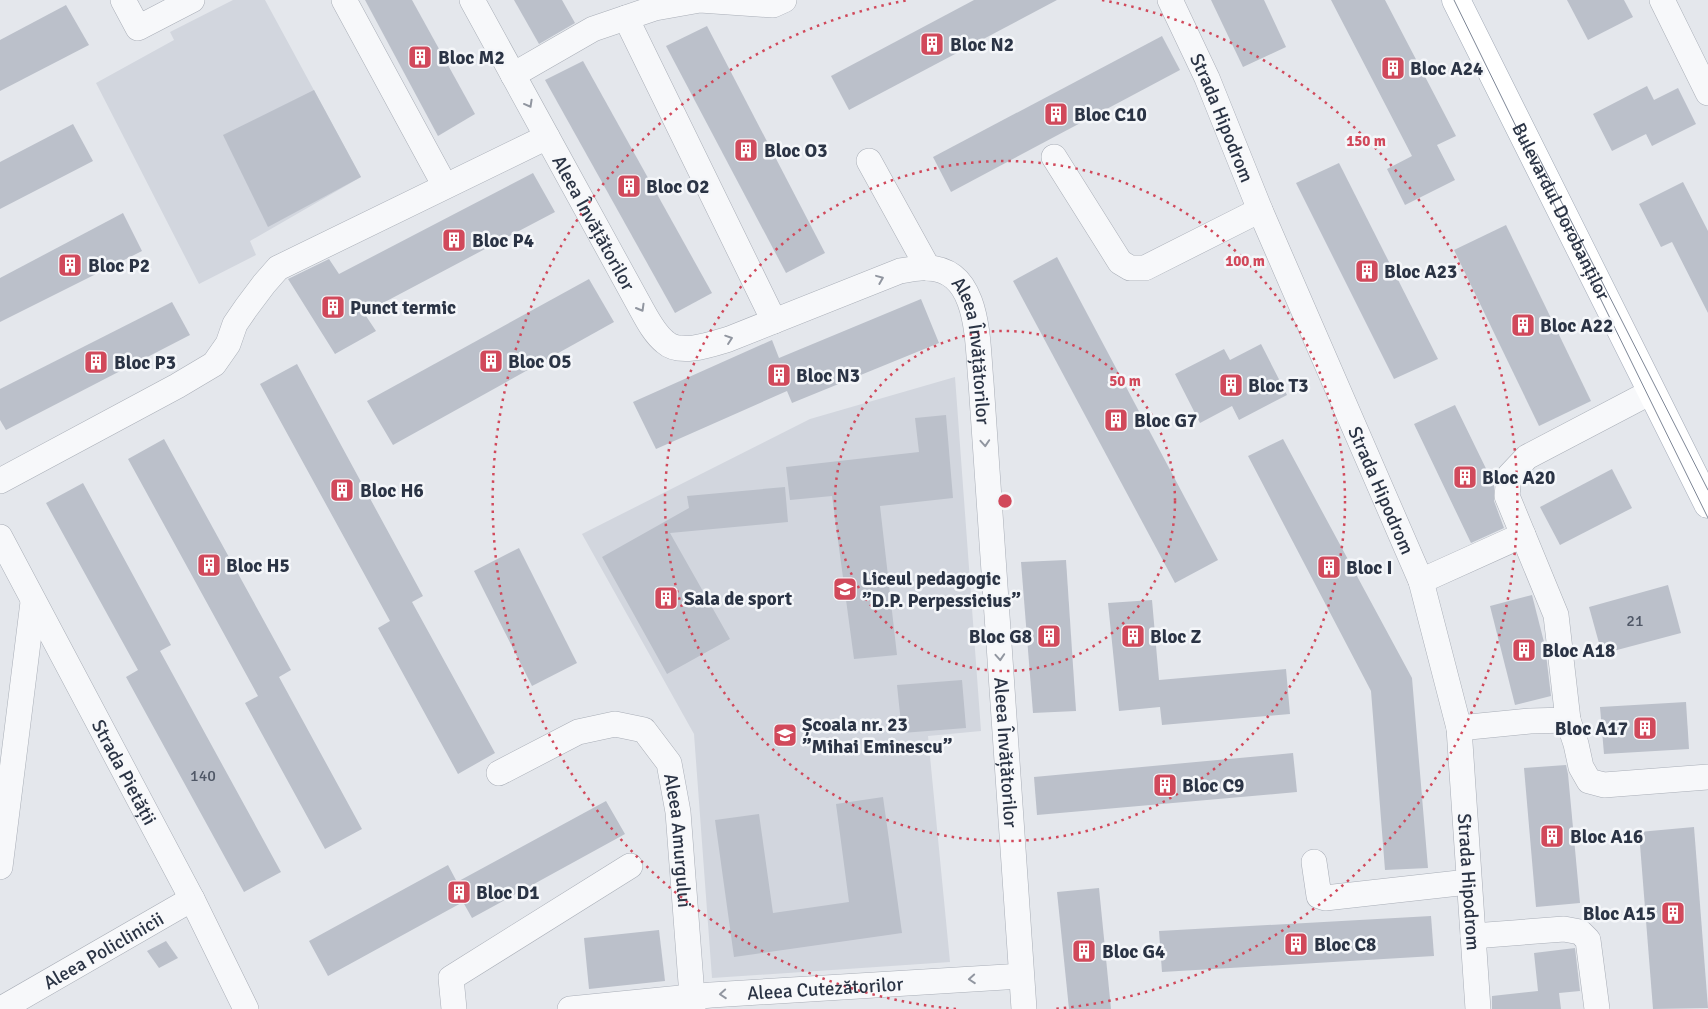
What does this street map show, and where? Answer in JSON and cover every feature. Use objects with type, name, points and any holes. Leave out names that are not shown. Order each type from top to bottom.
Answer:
[{"type":"main road","name":"Bulevardul Dorobanților","points":[[1456,0],[1651,392],[1707,500]]},
{"type":"street","points":[[123,0],[138,28],[192,0]]},
{"type":"street","points":[[344,0],[445,186]]},
{"type":"street","name":"Aleea Învățătorilor","points":[[472,0],[642,310],[666,344],[682,349],[701,348],[729,339],[900,271],[928,268],[948,273],[962,284],[969,297],[974,316],[982,402],[1024,1009]]},
{"type":"street","points":[[512,75],[593,29],[655,8],[700,0],[773,5],[784,0]]},
{"type":"street","name":"Strada Hipodrom","points":[[1170,0],[1207,78],[1260,210],[1421,581],[1458,728],[1478,1009]]},
{"type":"street","points":[[1662,0],[1708,93]]},
{"type":"street","points":[[626,18],[774,321]]},
{"type":"street","points":[[0,481],[177,386],[214,364],[228,344],[235,324],[278,268],[547,138]]},
{"type":"street","points":[[1054,156],[1120,262],[1130,268],[1145,268],[1260,210]]},
{"type":"street","points":[[869,161],[928,268]]},
{"type":"street","points":[[1651,392],[1528,457],[1509,476],[1507,496],[1556,615],[1568,720],[1581,767],[1590,781],[1604,785],[1708,777]]},
{"type":"street","points":[[1421,581],[1523,535]]},
{"type":"street","name":"Strada Pietății","points":[[0,537],[192,899],[246,1009]]},
{"type":"street","points":[[0,866],[33,602]]},
{"type":"street","points":[[1458,728],[1530,721],[1568,720]]},
{"type":"street","name":"Aleea Amurgului","points":[[499,773],[578,732],[615,724],[644,730],[669,764],[678,812],[692,1003]]},
{"type":"street","points":[[1314,862],[1319,896],[1324,898],[1468,882]]},
{"type":"street","points":[[454,1009],[451,978],[630,866]]},
{"type":"street","name":"Aleea Policlinicii","points":[[10,1007],[192,899]]},
{"type":"street","points":[[1473,936],[1564,929],[1580,932],[1588,940],[1597,1009]]},
{"type":"street","name":"Aleea Cutezătorilor","points":[[570,1009],[692,1003],[1021,976]]},
{"type":"shaded area","points":[[233,0],[265,0],[361,177],[250,241],[256,255],[199,284],[96,83],[174,40],[170,32]]},
{"type":"shaded area","points":[[955,377],[981,731],[928,736],[950,962],[712,978],[694,734],[582,534],[810,419]]},
{"type":"building","name":"Bloc M2","points":[[365,0],[412,0],[475,114],[438,136]]},
{"type":"building","points":[[514,0],[562,0],[575,23],[539,44]]},
{"type":"building","name":"Bloc N2","points":[[974,0],[1057,0],[849,110],[831,76]]},
{"type":"building","points":[[1211,0],[1264,0],[1286,47],[1243,67]]},
{"type":"building","name":"Bloc A24","points":[[1331,0],[1385,0],[1456,136],[1437,145],[1455,180],[1405,205],[1387,169],[1412,156]]},
{"type":"building","points":[[1567,0],[1624,0],[1633,17],[1588,40]]},
{"type":"building","points":[[66,5],[89,45],[0,91],[0,40]]},
{"type":"building","name":"Bloc O3","points":[[707,26],[825,253],[786,273],[666,46]]},
{"type":"building","name":"Bloc C10","points":[[1162,36],[1180,70],[951,192],[933,157]]},
{"type":"building","name":"Bloc O2","points":[[583,61],[712,293],[675,313],[545,80]]},
{"type":"building","points":[[1647,86],[1654,100],[1678,88],[1696,124],[1652,146],[1646,134],[1612,151],[1593,114]]},
{"type":"building","points":[[314,90],[361,177],[268,227],[223,135]]},
{"type":"building","points":[[73,124],[93,161],[0,209],[0,162]]},
{"type":"building","name":"Bloc A23","points":[[1339,163],[1438,359],[1394,379],[1296,183]]},
{"type":"building","name":"Bloc P4","points":[[533,173],[555,212],[364,313],[376,331],[335,354],[288,279],[329,259],[339,274]]},
{"type":"building","points":[[1683,182],[1708,231],[1708,313],[1672,242],[1661,247],[1639,204]]},
{"type":"building","name":"Bloc P2","points":[[123,213],[142,251],[0,322],[0,278]]},
{"type":"building","name":"Bloc A22","points":[[1506,225],[1591,401],[1539,426],[1454,250]]},
{"type":"building","name":"Bloc G7","points":[[1057,257],[1218,560],[1175,583],[1013,281]]},
{"type":"building","name":"Bloc O5","points":[[589,279],[614,322],[393,445],[367,401]]},
{"type":"building","name":"Bloc N3","points":[[921,299],[939,343],[792,403],[787,391],[656,449],[633,402],[772,340],[779,358]]},
{"type":"building","name":"Bloc P3","points":[[172,302],[190,335],[6,430],[0,420],[0,389]]},
{"type":"building","name":"Bloc T3","points":[[1261,344],[1287,395],[1239,420],[1232,406],[1200,423],[1175,374],[1224,349],[1230,360]]},
{"type":"building","name":"Bloc H6","points":[[297,364],[423,596],[412,602],[495,753],[458,774],[378,628],[390,621],[260,384]]},
{"type":"building","name":"Bloc A20","points":[[1455,405],[1494,485],[1494,501],[1504,528],[1471,543],[1414,424]]},
{"type":"building","points":[[946,415],[953,498],[880,506],[897,655],[854,659],[832,496],[790,500],[786,467],[919,452],[915,418]]},
{"type":"building","name":"Bloc H5","points":[[164,439],[291,670],[279,677],[362,829],[325,849],[245,703],[258,696],[128,459]]},
{"type":"building","name":"Bloc I","points":[[1283,439],[1412,678],[1428,868],[1385,870],[1371,691],[1248,456]]},
{"type":"building","points":[[1612,469],[1632,508],[1560,545],[1540,507]]},
{"type":"building","points":[[83,483],[171,645],[160,651],[281,872],[244,892],[126,677],[138,670],[46,503]]},
{"type":"building","name":"Sala de sport","points":[[785,487],[788,522],[670,533],[730,639],[667,674],[602,557],[689,508],[687,496]]},
{"type":"building","points":[[519,548],[577,663],[532,686],[474,571]]},
{"type":"building","name":"Bloc G8","points":[[1066,560],[1076,711],[1033,713],[1021,562]]},
{"type":"building","points":[[1668,585],[1681,633],[1602,654],[1589,607]]},
{"type":"building","name":"Bloc A18","points":[[1532,595],[1545,646],[1551,696],[1515,705],[1490,606]]},
{"type":"building","name":"Bloc Z","points":[[1152,600],[1159,680],[1286,669],[1290,714],[1162,725],[1160,707],[1119,711],[1108,603]]},
{"type":"building","points":[[962,680],[966,728],[902,733],[897,685]]},
{"type":"building","name":"Bloc A17","points":[[1686,702],[1689,749],[1604,754],[1600,707]]},
{"type":"building","name":"Bloc C9","points":[[1293,753],[1297,792],[1037,815],[1034,777]]},
{"type":"building","name":"Bloc A16","points":[[1566,765],[1580,903],[1536,907],[1524,768]]},
{"type":"building","points":[[883,797],[902,933],[734,957],[715,820],[759,814],[773,913],[849,902],[836,804]]},
{"type":"building","name":"Bloc D1","points":[[606,801],[625,834],[472,918],[463,902],[328,976],[309,941],[448,865],[457,882]]},
{"type":"building","name":"Bloc A15","points":[[1694,827],[1708,1008],[1653,1009],[1639,832]]},
{"type":"building","name":"Bloc G4","points":[[1099,888],[1111,1009],[1069,1009],[1057,892]]},
{"type":"building","name":"Bloc C8","points":[[1431,916],[1434,956],[1162,972],[1159,931]]},
{"type":"building","points":[[659,930],[665,981],[589,989],[584,938]]},
{"type":"building","points":[[166,941],[178,958],[159,968],[147,951]]},
{"type":"building","points":[[1575,948],[1580,991],[1559,993],[1561,1009],[1492,1009],[1492,996],[1538,991],[1534,953]]},
{"type":"tram line","points":[[1454,0],[1708,518]]},
{"type":"tram line","points":[[1537,154],[1708,490]]},
{"type":"place","name":"Bloc N2","points":[[932,44]]},
{"type":"place","name":"Bloc M2","points":[[420,57]]},
{"type":"place","name":"Bloc A24","points":[[1393,68]]},
{"type":"place","name":"Bloc C10","points":[[1056,114]]},
{"type":"place","name":"Bloc O3","points":[[746,150]]},
{"type":"place","name":"Bloc O2","points":[[629,186]]},
{"type":"place","name":"Bloc P4","points":[[454,240]]},
{"type":"place","name":"Bloc P2","points":[[70,265]]},
{"type":"place","name":"Bloc A23","points":[[1367,271]]},
{"type":"place","name":"Punct termic","points":[[333,307]]},
{"type":"place","name":"Bloc A22","points":[[1523,325]]},
{"type":"place","name":"Bloc O5","points":[[491,361]]},
{"type":"place","name":"Bloc P3","points":[[96,362]]},
{"type":"place","name":"Bloc N3","points":[[779,375]]},
{"type":"place","name":"Bloc T3","points":[[1231,385]]},
{"type":"place","name":"Bloc G7","points":[[1116,420]]},
{"type":"place","name":"Bloc A20","points":[[1465,477]]},
{"type":"place","name":"Bloc H6","points":[[342,490]]},
{"type":"place","name":"Bloc H5","points":[[209,565]]},
{"type":"place","name":"Bloc I","points":[[1329,567]]},
{"type":"place","name":"Liceul pedagogic ”D.P. Perpessicius”","points":[[845,589]]},
{"type":"place","name":"Sala de sport","points":[[666,598]]},
{"type":"place","name":"Bloc G8","points":[[1049,636]]},
{"type":"place","name":"Bloc Z","points":[[1133,636]]},
{"type":"place","name":"Bloc A18","points":[[1524,650]]},
{"type":"place","name":"Bloc A17","points":[[1645,728]]},
{"type":"place","name":"Școala nr. 23 ”Mihai Eminescu”","points":[[785,735]]},
{"type":"place","name":"Bloc C9","points":[[1165,785]]},
{"type":"place","name":"Bloc A16","points":[[1552,836]]},
{"type":"place","name":"Bloc D1","points":[[459,892]]},
{"type":"place","name":"Bloc A15","points":[[1673,913]]},
{"type":"place","name":"Bloc C8","points":[[1296,944]]},
{"type":"place","name":"Bloc G4","points":[[1084,951]]}]
